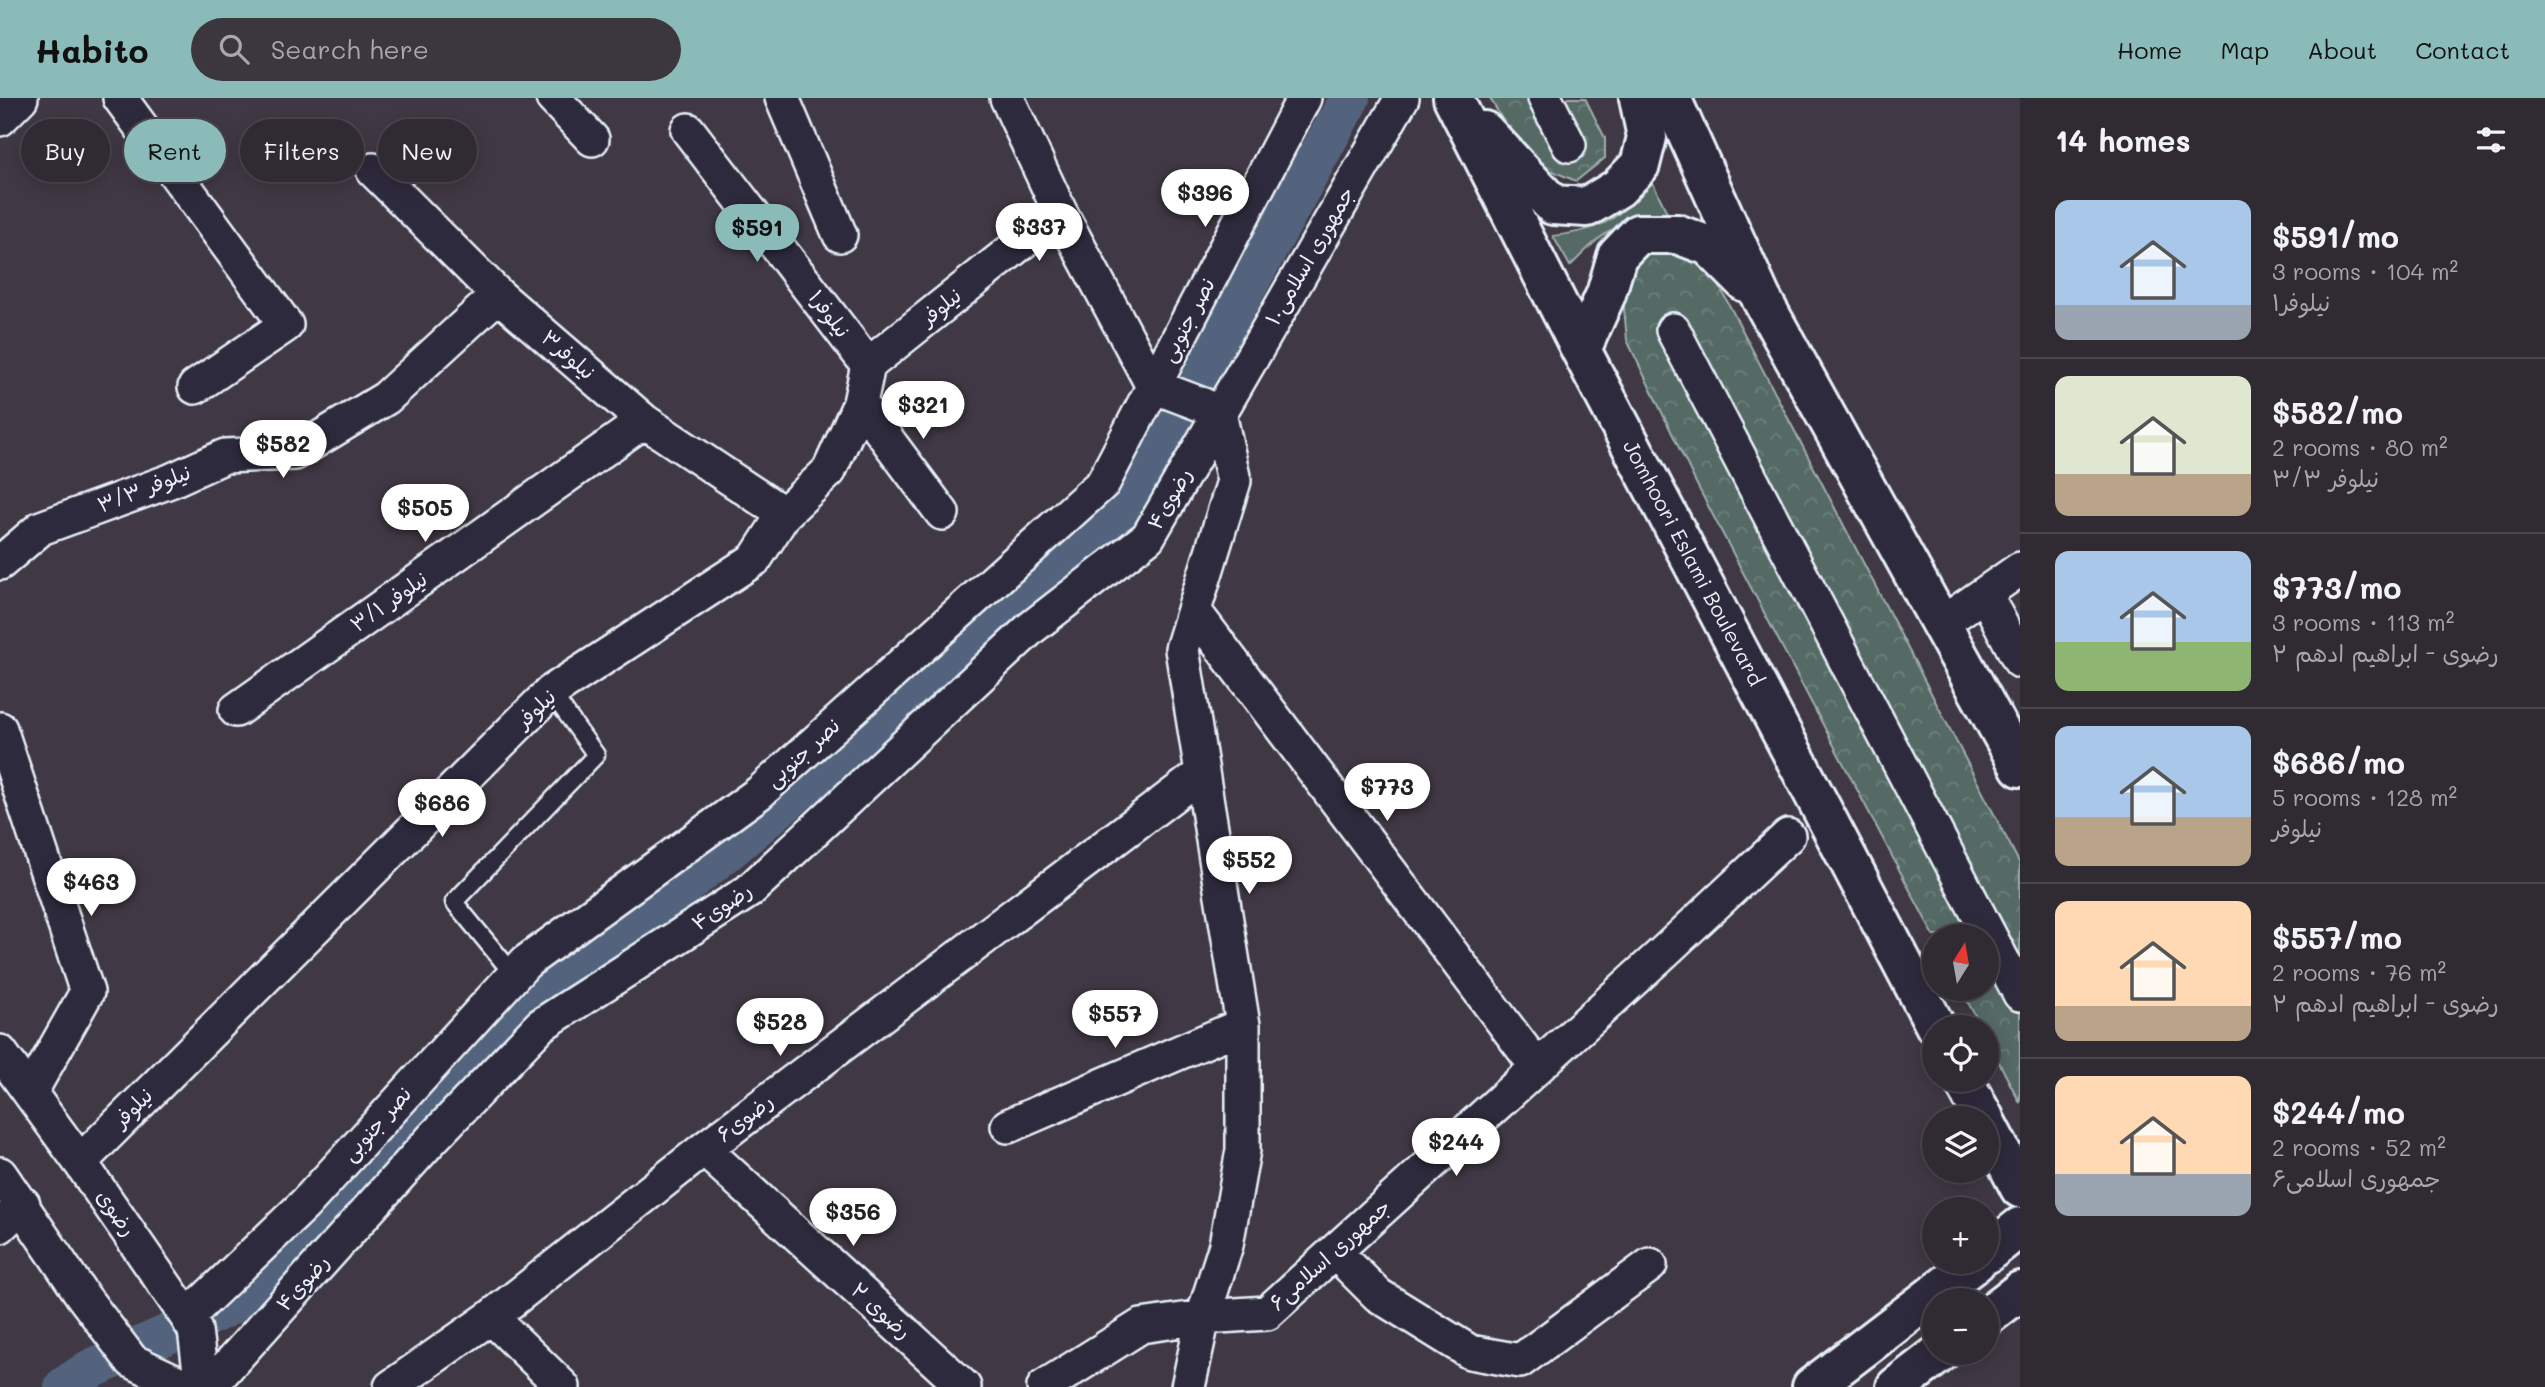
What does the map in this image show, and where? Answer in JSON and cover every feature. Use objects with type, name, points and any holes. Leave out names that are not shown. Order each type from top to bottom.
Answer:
[{"type":"main road","points":[[1453,98],[1553,205],[1587,207],[1618,188],[1640,165],[1647,137],[1639,98]]},
{"type":"main road","name":"Jomhoori Eslami Boulevard","points":[[1453,98],[1581,350],[1930,1015]]},
{"type":"main road","points":[[1671,98],[1761,298],[2020,768]]},
{"type":"main road","points":[[1581,350],[1606,294],[1618,256],[1638,234],[1677,234],[1709,246],[1761,298]]},
{"type":"main road","points":[[1999,1148],[2020,1188]]},
{"type":"main road","points":[[1999,1244],[2020,1227]]},
{"type":"main road","points":[[1952,1288],[1965,1274]]},
{"type":"main road","points":[[1999,1307],[2020,1291]]},
{"type":"main road","points":[[1812,1387],[1922,1320]]},
{"type":"main road","points":[[1896,1387],[1924,1365]]},
{"type":"street","points":[[0,119],[21,98]]},
{"type":"street","points":[[120,98],[286,325],[195,387]]},
{"type":"street","points":[[553,98],[592,139]]},
{"type":"street","points":[[782,98],[840,236]]},
{"type":"street","points":[[1007,98],[1060,212],[1153,386],[1211,409],[1234,481],[1182,649],[1243,1025],[1243,1150],[1226,1245],[1203,1317],[1188,1387]]},
{"type":"street","name":"نصر جنوبی","points":[[187,1317],[304,1205],[526,962],[759,793],[1103,483],[1304,98]]},
{"type":"street","name":"جمهوری اسلامی۱۰","points":[[1211,409],[1402,98]]},
{"type":"street","points":[[1545,98],[1569,145]]},
{"type":"street","name":"نیلوفر۱","points":[[688,130],[868,365]]},
{"type":"street","name":"نیلوفر۳","points":[[373,170],[498,295],[644,421],[784,514]]},
{"type":"street","name":"نیلوفر","points":[[80,1162],[551,692],[755,559],[784,514],[829,471],[860,402],[868,365],[1060,212]]},
{"type":"street","name":"نیلوفر ۳/۳","points":[[0,563],[41,528],[170,481],[225,456],[295,453],[386,398],[498,295]]},
{"type":"street","points":[[1673,330],[2020,994]]},
{"type":"street","points":[[860,402],[942,513]]},
{"type":"street","name":"رضوی۴","points":[[209,1387],[431,1140],[541,1026],[748,891],[1031,628],[1148,537],[1211,409]]},
{"type":"street","name":"نیلوفر ۳/۱","points":[[236,710],[644,421]]},
{"type":"street","points":[[1941,624],[2020,569]]},
{"type":"street","points":[[1985,594],[2020,662]]},
{"type":"street","points":[[1194,611],[1536,1067]]},
{"type":"street","points":[[0,729],[87,992],[30,1093]]},
{"type":"street","name":"رضوی۶","points":[[391,1387],[492,1317],[704,1149],[1201,774]]},
{"type":"street","name":"جمهوری اسلامی۶","points":[[1044,1387],[1141,1326],[1203,1317],[1267,1313],[1788,836]]},
{"type":"street","points":[[1009,1126],[1243,1025]]},
{"type":"street","name":"رضوی","points":[[0,1052],[80,1162],[195,1330],[202,1387]]},
{"type":"street","name":"رضوی ۲","points":[[704,1149],[964,1387]]},
{"type":"street","points":[[0,1174],[11,1215],[82,1295],[132,1361],[187,1387]]},
{"type":"street","points":[[1335,1252],[1378,1296],[1470,1352],[1520,1361],[1650,1265]]},
{"type":"street","points":[[492,1317],[564,1387]]},
{"type":"lane","points":[[514,975],[454,902],[596,755],[551,692]]},
{"type":"green space","points":[[1490,98],[1585,98],[1605,138],[1605,158],[1576,181],[1543,167],[1503,121]]},
{"type":"green space","points":[[1651,179],[1673,225],[1635,225],[1615,229],[1594,243],[1570,266],[1553,236],[1586,230],[1609,220],[1629,204]]},
{"type":"green space","points":[[1647,249],[1681,255],[1712,272],[2020,864],[2020,1103],[1999,1062],[1999,1015],[1975,1015],[1967,1001],[1999,1001],[1999,924],[1928,924],[1696,483],[1627,340],[1623,298],[1629,269]]},
{"type":"waterway","points":[[64,1387],[89,1370],[225,1308],[306,1249],[534,1005],[729,850],[1121,517],[1350,98]]}]
